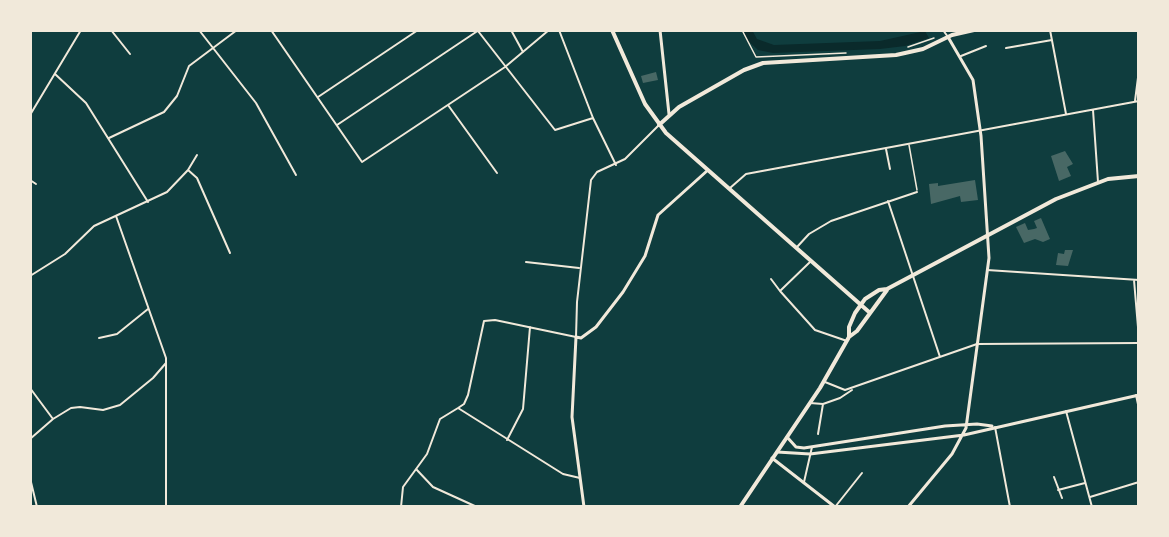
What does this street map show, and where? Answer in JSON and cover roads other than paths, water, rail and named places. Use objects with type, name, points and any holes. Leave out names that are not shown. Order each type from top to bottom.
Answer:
[{"type":"main road","points":[[612,30],[645,104],[659,125],[810,262],[869,312]]},
{"type":"main road","points":[[659,125],[669,114],[741,71],[763,63],[899,55],[923,49],[948,37],[974,30]]},
{"type":"main road","points":[[848,339],[849,327],[860,305],[871,295],[887,289],[1056,199],[1098,182],[1139,176]]},
{"type":"main road","points":[[740,507],[810,403],[848,339],[857,331],[887,289]]},
{"type":"street","points":[[30,116],[81,30]]},
{"type":"street","points":[[111,30],[130,54]]},
{"type":"street","points":[[199,30],[256,103],[296,175]]},
{"type":"street","points":[[109,138],[164,111],[177,96],[186,69],[237,30]]},
{"type":"street","points":[[271,30],[362,162],[505,67],[549,30]]},
{"type":"street","points":[[318,97],[418,30]]},
{"type":"street","points":[[337,125],[478,30],[555,130],[592,118]]},
{"type":"street","points":[[511,30],[523,52]]},
{"type":"street","points":[[559,30],[592,118],[616,165]]},
{"type":"street","points":[[660,30],[669,114]]},
{"type":"street","points":[[908,507],[952,454],[964,435],[990,249],[980,131],[973,80],[961,56],[943,30]]},
{"type":"street","points":[[1050,30],[1066,114]]},
{"type":"street","points":[[1005,48],[1052,40]]},
{"type":"street","points":[[961,56],[986,46]]},
{"type":"street","points":[[730,188],[746,174],[1137,101],[1139,69]]},
{"type":"street","points":[[55,74],[81,97],[148,202]]},
{"type":"street","points":[[448,105],[497,173]]},
{"type":"street","points":[[1093,110],[1098,182]]},
{"type":"street","points":[[584,507],[572,417],[581,268],[591,180],[597,172],[616,165],[659,125]]},
{"type":"street","points":[[886,149],[890,169]]},
{"type":"street","points":[[30,276],[65,254],[94,226],[167,192],[188,171],[197,155]]},
{"type":"street","points":[[401,507],[403,488],[429,449],[440,419],[464,404],[485,321],[530,327],[581,338],[596,327],[623,292],[645,256],[658,215],[708,170]]},
{"type":"street","points":[[188,171],[197,178],[230,253]]},
{"type":"street","points":[[30,180],[36,184]]},
{"type":"street","points":[[796,249],[809,234],[831,221],[917,192]]},
{"type":"street","points":[[888,201],[940,358]]},
{"type":"street","points":[[116,216],[166,362],[166,507]]},
{"type":"street","points":[[526,262],[581,268]]},
{"type":"street","points":[[780,291],[810,262]]},
{"type":"street","points":[[987,270],[1139,280]]},
{"type":"street","points":[[771,279],[815,330],[848,339]]},
{"type":"street","points":[[824,381],[838,389],[854,388],[977,344],[1139,341],[1134,280]]},
{"type":"street","points":[[99,338],[117,334],[148,309]]},
{"type":"street","points":[[507,440],[520,420],[523,409],[530,327]]},
{"type":"street","points":[[30,439],[53,419],[76,407],[98,410],[116,407],[153,378],[166,362]]},
{"type":"street","points":[[30,388],[53,419]]},
{"type":"street","points":[[810,403],[823,404],[840,398],[854,388]]},
{"type":"street","points":[[777,452],[810,454],[964,435],[1138,395],[1139,408]]},
{"type":"street","points":[[818,434],[823,404]]},
{"type":"street","points":[[458,408],[563,474],[581,478]]},
{"type":"street","points":[[1066,411],[1092,507]]},
{"type":"street","points":[[787,437],[799,448],[967,424],[994,427]]},
{"type":"street","points":[[994,427],[1010,507]]},
{"type":"street","points":[[804,483],[812,447]]},
{"type":"street","points":[[772,459],[835,507],[862,473]]},
{"type":"street","points":[[416,469],[433,487],[477,507]]},
{"type":"street","points":[[1054,477],[1062,498]]},
{"type":"street","points":[[30,478],[38,507]]},
{"type":"street","points":[[1090,498],[1139,482]]},
{"type":"street","points":[[1058,490],[1086,483]]},
{"type":"lane","points":[[909,144],[917,192]]},
{"type":"water","points":[[744,30],[752,30],[757,39],[774,45],[880,41],[925,31],[929,38],[905,46],[880,49],[773,53],[758,50],[746,39]]}]
